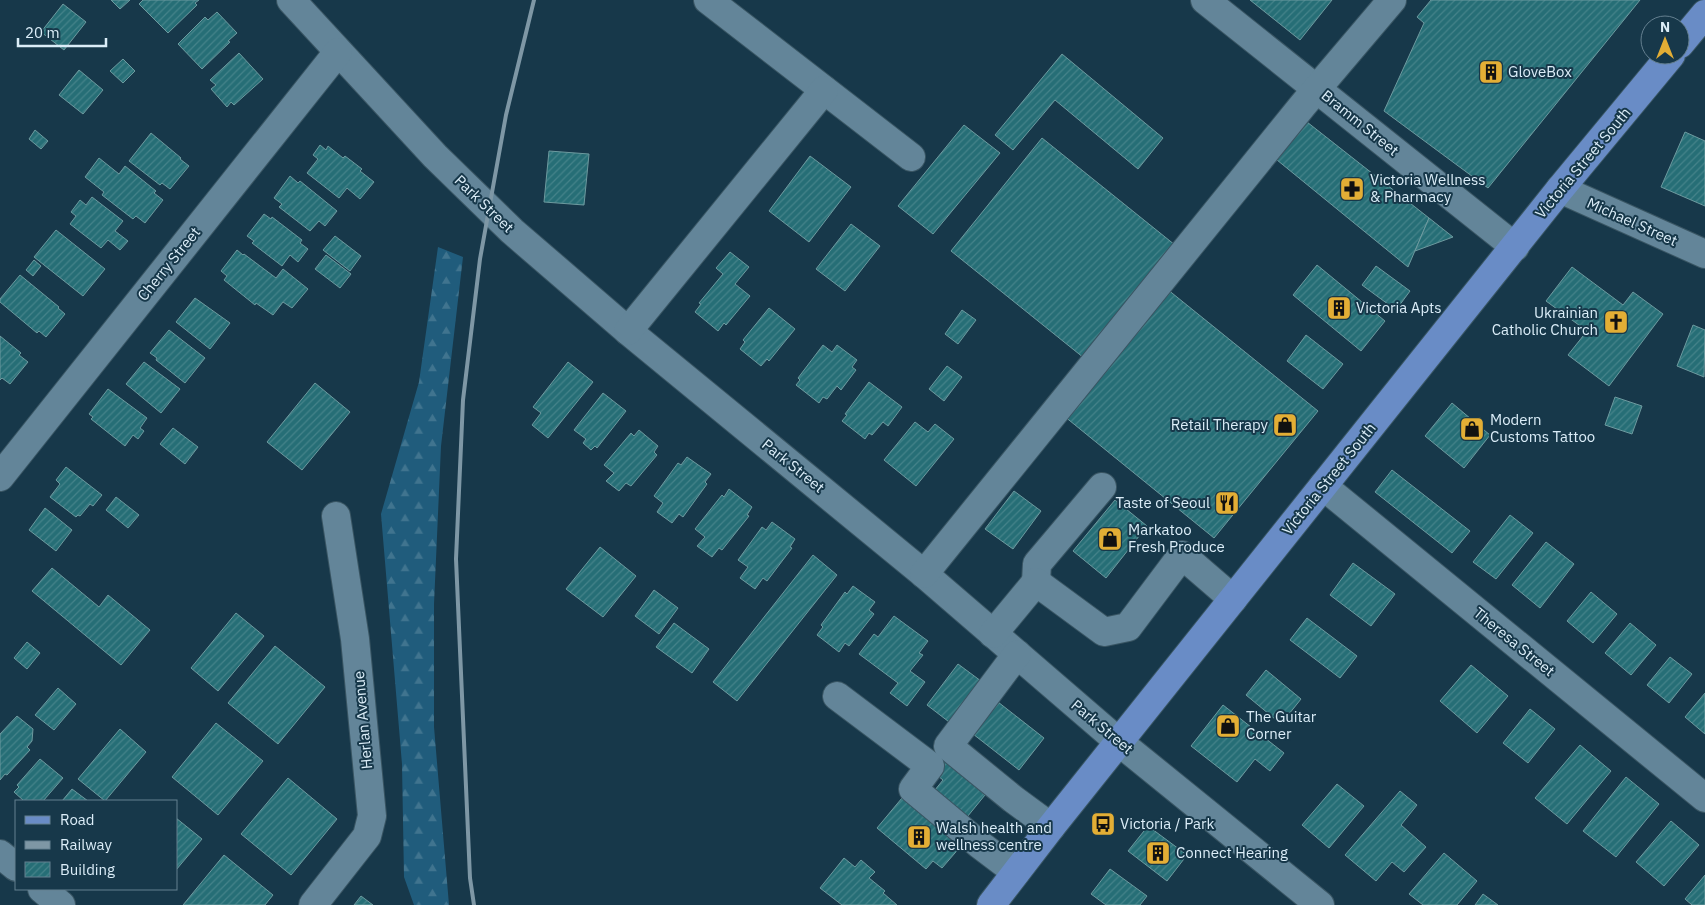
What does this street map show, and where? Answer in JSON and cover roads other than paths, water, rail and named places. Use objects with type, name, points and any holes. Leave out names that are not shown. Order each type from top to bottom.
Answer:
[{"type":"main road","points":[[1690,32],[1705,14]]},
{"type":"main road","name":"Victoria Street South","points":[[991,905],[1323,486],[1663,65]]},
{"type":"street","name":"Park Street","points":[[291,0],[435,156],[512,231],[628,331],[924,574],[1119,742],[1320,905]]},
{"type":"street","points":[[708,0],[911,157]]},
{"type":"street","name":"Bramm Street","points":[[1204,0],[1515,247]]},
{"type":"street","points":[[924,574],[1316,89],[1392,0]]},
{"type":"street","name":"Cherry Street","points":[[0,477],[338,52]]},
{"type":"street","points":[[628,331],[824,90]]},
{"type":"street","name":"Michael Street","points":[[1560,190],[1705,254]]},
{"type":"street","points":[[993,634],[1036,582],[1037,564],[1102,486]]},
{"type":"street","name":"Theresa Street","points":[[1323,486],[1705,798]]},
{"type":"street","name":"Herlan Avenue","points":[[313,905],[367,836],[372,816],[355,640],[336,516]]},
{"type":"street","points":[[1036,582],[1104,632],[1128,627],[1182,555],[1233,599]]},
{"type":"street","points":[[1016,872],[913,790],[1017,654]]},
{"type":"street","points":[[838,696],[930,766]]},
{"type":"street","points":[[948,746],[1051,827]]},
{"type":"street","points":[[0,854],[15,867]]},
{"type":"street","points":[[43,890],[61,905]]},
{"type":"railway","points":[[474,905],[470,878],[456,559],[463,400],[480,259],[506,115],[534,0]]},
{"type":"place","name":"GloveBox","points":[[1491,72]]},
{"type":"place","name":"Victoria Wellness & Pharmacy","points":[[1352,189]]},
{"type":"place","name":"Victoria Apts","points":[[1339,308]]},
{"type":"place","name":"Ukrainian Catholic Church","points":[[1616,322]]},
{"type":"place","name":"Retail Therapy","points":[[1285,425]]},
{"type":"place","name":"Modern Customs Tattoo","points":[[1472,429]]},
{"type":"place","name":"Taste of Seoul","points":[[1227,503]]},
{"type":"place","name":"Markatoo Fresh Produce","points":[[1110,539]]},
{"type":"place","name":"The Guitar Corner","points":[[1228,726]]},
{"type":"place","name":"Victoria / Park","points":[[1103,824]]},
{"type":"place","name":"Walsh health and wellness centre","points":[[919,837]]},
{"type":"place","name":"Connect Hearing","points":[[1158,853]]}]
